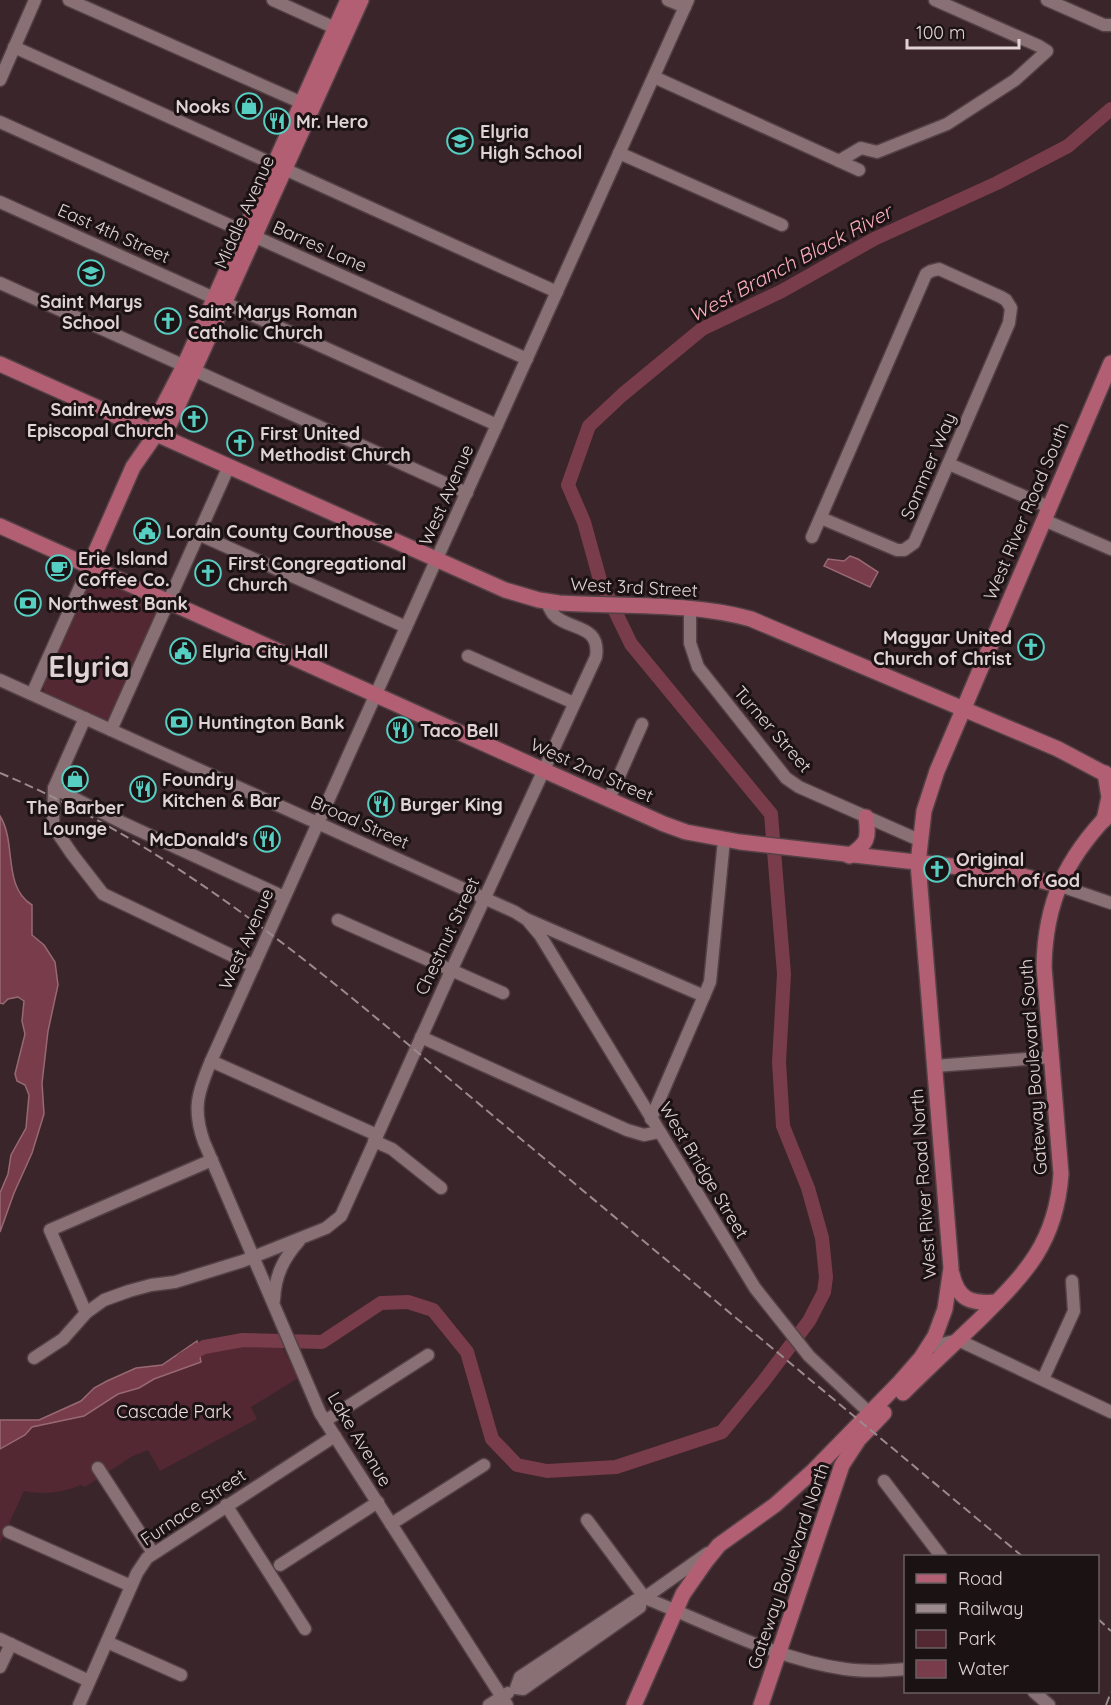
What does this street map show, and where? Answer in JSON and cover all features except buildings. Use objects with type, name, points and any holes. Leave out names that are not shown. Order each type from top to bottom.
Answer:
[{"type":"main road","name":"Middle Avenue","points":[[307,105],[335,28],[348,0]]},
{"type":"main road","name":"Middle Avenue","points":[[88,567],[133,467],[156,434],[170,423],[188,368],[307,105],[361,0]]},
{"type":"main road","name":"West River Road South","points":[[963,708],[1111,363]]},
{"type":"main road","name":"West 3rd Street","points":[[0,364],[506,590],[546,601],[690,608],[736,614],[768,625],[1058,748],[1108,775]]},
{"type":"main road","name":"West 2nd Street","points":[[0,526],[686,832],[753,844],[1008,874],[1058,885]]},
{"type":"main road","name":"West River Road North","points":[[719,1545],[775,1505],[873,1417],[929,1347],[945,1309],[951,1268],[918,863],[919,840],[929,791],[963,708]]},
{"type":"main road","points":[[1107,816],[1108,775]]},
{"type":"main road","name":"Gateway Boulevard South","points":[[958,1340],[1020,1278],[1037,1255],[1050,1230],[1058,1202],[1061,1174],[1044,950],[1049,916],[1058,885],[1077,851],[1107,816]]},
{"type":"main road","points":[[849,855],[866,841],[868,832],[866,817]]},
{"type":"main road","points":[[951,1268],[960,1294],[969,1300],[978,1302],[997,1302]]},
{"type":"main road","name":"Gateway Boulevard North","points":[[761,1705],[842,1465],[873,1417],[958,1340]]},
{"type":"main road","points":[[801,1482],[811,1481],[821,1484],[829,1500]]},
{"type":"main road","points":[[634,1705],[676,1610],[692,1580],[719,1545]]},
{"type":"street","points":[[0,80],[35,0]]},
{"type":"street","points":[[69,0],[307,105]]},
{"type":"street","points":[[273,0],[335,28]]},
{"type":"street","points":[[668,0],[687,4]]},
{"type":"street","points":[[838,160],[861,148],[871,152],[880,151],[947,124],[1015,80],[1047,51],[935,0]]},
{"type":"street","points":[[1047,0],[1110,25]]},
{"type":"street","name":"West Avenue","points":[[197,1106],[198,1091],[211,1060],[687,4]]},
{"type":"street","points":[[14,47],[557,292]]},
{"type":"street","points":[[654,77],[859,170]]},
{"type":"street","name":"Barres Lane","points":[[0,122],[527,359]]},
{"type":"street","points":[[619,153],[782,225]]},
{"type":"street","name":"East 4th Street","points":[[0,202],[497,425]]},
{"type":"street","name":"Sommer Way","points":[[939,269],[1001,297],[1011,308],[1009,322],[949,464],[915,541],[904,550],[894,550],[820,518],[923,279],[931,271],[939,269]]},
{"type":"street","points":[[0,283],[466,493]]},
{"type":"street","points":[[949,464],[1111,549]]},
{"type":"street","points":[[111,730],[229,466]]},
{"type":"street","points":[[812,537],[820,518]]},
{"type":"street","points":[[198,534],[406,627]]},
{"type":"street","name":"Middle Avenue","points":[[32,694],[88,567]]},
{"type":"street","name":"Chestnut Street","points":[[34,1358],[63,1339],[86,1312],[104,1300],[151,1285],[176,1282],[254,1257],[326,1228],[341,1216],[484,898],[596,657],[595,644],[586,631],[555,616],[546,601]]},
{"type":"street","name":"Turner Street","points":[[690,608],[690,643],[698,667],[786,778],[799,788],[919,840]]},
{"type":"street","points":[[468,656],[574,704]]},
{"type":"street","name":"Broad Street","points":[[0,680],[526,919],[705,996]]},
{"type":"street","points":[[85,718],[54,788],[54,827],[72,854],[99,891],[254,966]]},
{"type":"street","points":[[609,799],[642,723]]},
{"type":"street","points":[[54,788],[123,823],[284,897]]},
{"type":"street","points":[[651,1119],[711,979],[724,840]]},
{"type":"street","name":"West 2nd Street","points":[[1058,885],[1111,903]]},
{"type":"street","name":"West Bridge Street","points":[[526,919],[540,935],[746,1274],[809,1356],[873,1417]]},
{"type":"street","points":[[338,920],[503,993]]},
{"type":"street","points":[[421,1037],[627,1130],[644,1135],[659,1132]]},
{"type":"street","points":[[935,1066],[1052,1057]]},
{"type":"street","points":[[211,1060],[376,1138],[441,1188]]},
{"type":"street","name":"Lake Avenue","points":[[197,1106],[198,1125],[212,1160],[273,1305],[325,1420],[505,1701]]},
{"type":"street","points":[[86,1312],[50,1230],[212,1160]]},
{"type":"street","points":[[273,1305],[274,1287],[281,1267],[286,1256],[302,1238]]},
{"type":"street","points":[[1043,1379],[1074,1311],[1072,1281]]},
{"type":"street","points":[[929,1347],[958,1340],[1111,1412]]},
{"type":"street","points":[[325,1420],[428,1355]]},
{"type":"street","name":"Furnace Street","points":[[79,1705],[131,1586],[142,1565],[153,1553],[335,1436]]},
{"type":"street","points":[[392,1524],[484,1465]]},
{"type":"street","points":[[98,1468],[153,1553]]},
{"type":"street","points":[[884,1481],[940,1555]]},
{"type":"street","points":[[280,1564],[378,1502]]},
{"type":"street","points":[[226,1505],[305,1629]]},
{"type":"street","points":[[587,1520],[643,1599],[676,1610],[778,1652],[844,1669],[870,1671],[904,1669]]},
{"type":"street","points":[[9,1532],[131,1586]]},
{"type":"street","name":"West River Road North","points":[[489,1705],[505,1701],[516,1688],[519,1677],[636,1600],[643,1599],[719,1545]]},
{"type":"street","points":[[0,1667],[5,1641],[89,1681]]},
{"type":"street","points":[[107,1642],[181,1675]]},
{"type":"street","points":[[1035,1693],[1049,1705]]},
{"type":"green space","points":[[99,578],[160,607],[111,719],[102,720],[47,695],[43,682],[88,582]]},
{"type":"green space","name":"Cascade Park","points":[[243,1340],[279,1341],[298,1378],[251,1407],[257,1419],[160,1471],[148,1450],[131,1457],[85,1487],[81,1485],[46,1493],[24,1491],[0,1543],[0,1434],[81,1409],[204,1347]]},
{"type":"water","points":[[850,556],[878,572],[870,587],[824,566],[828,559],[844,561]]},
{"type":"water","points":[[0,816],[8,839],[13,876],[23,897],[32,905],[32,935],[44,945],[55,962],[58,985],[48,1031],[42,1083],[44,1114],[32,1153],[0,1232],[0,1193],[8,1174],[11,1155],[26,1128],[29,1095],[25,1085],[17,1081],[15,1074],[25,1034],[22,1021],[24,1001],[18,997],[8,999],[3,1004],[0,1003]]},
{"type":"water","points":[[197,1341],[201,1362],[154,1379],[139,1388],[118,1394],[84,1416],[32,1427],[25,1435],[0,1449],[0,1420],[39,1420],[81,1401],[94,1388],[136,1368],[162,1365]]},
{"type":"waterway","name":"West Branch Black River","points":[[183,1359],[204,1347],[243,1340],[322,1342],[381,1303],[408,1302],[433,1310],[467,1352],[492,1439],[517,1465],[547,1471],[616,1467],[722,1432],[809,1321],[824,1292],[826,1277],[822,1238],[808,1188],[783,1126],[779,1062],[784,974],[771,814],[631,644],[600,580],[584,522],[568,485],[589,426],[622,395],[702,329],[782,291],[874,239],[997,183],[1068,146],[1111,109]]},
{"type":"railway","points":[[0,773],[70,806],[137,843],[264,929],[385,1025],[1021,1555]]},
{"type":"railway","points":[[1099,1620],[1111,1631]]},
{"type":"railway","points":[[1106,1705],[1111,1692]]},
{"type":"place","name":"Nooks","points":[[249,106]]},
{"type":"place","name":"Mr. Hero","points":[[277,121]]},
{"type":"place","name":"Elyria High School","points":[[460,141]]},
{"type":"place","name":"Saint Marys School","points":[[91,273]]},
{"type":"place","name":"Saint Marys Roman Catholic Church","points":[[168,321]]},
{"type":"place","name":"Saint Andrews Episcopal Church","points":[[194,419]]},
{"type":"place","name":"First United Methodist Church","points":[[240,443]]},
{"type":"place","name":"Lorain County Courthouse","points":[[147,531]]},
{"type":"place","name":"Erie Island Coffee Co.","points":[[59,568]]},
{"type":"place","name":"First Congregational Church","points":[[208,573]]},
{"type":"place","name":"Northwest Bank","points":[[28,603]]},
{"type":"place","name":"Magyar United Church of Christ","points":[[1031,647]]},
{"type":"place","name":"Elyria City Hall","points":[[183,651]]},
{"type":"place","name":"Huntington Bank","points":[[179,722]]},
{"type":"place","name":"Taco Bell","points":[[400,730]]},
{"type":"place","name":"The Barber Lounge","points":[[75,779]]},
{"type":"place","name":"Foundry Kitchen & Bar","points":[[143,789]]},
{"type":"place","name":"Burger King","points":[[381,804]]},
{"type":"place","name":"McDonald's","points":[[267,839]]},
{"type":"place","name":"Original Church of God","points":[[937,869]]},
{"type":"district","name":"Elyria","points":[[89,666]]}]
